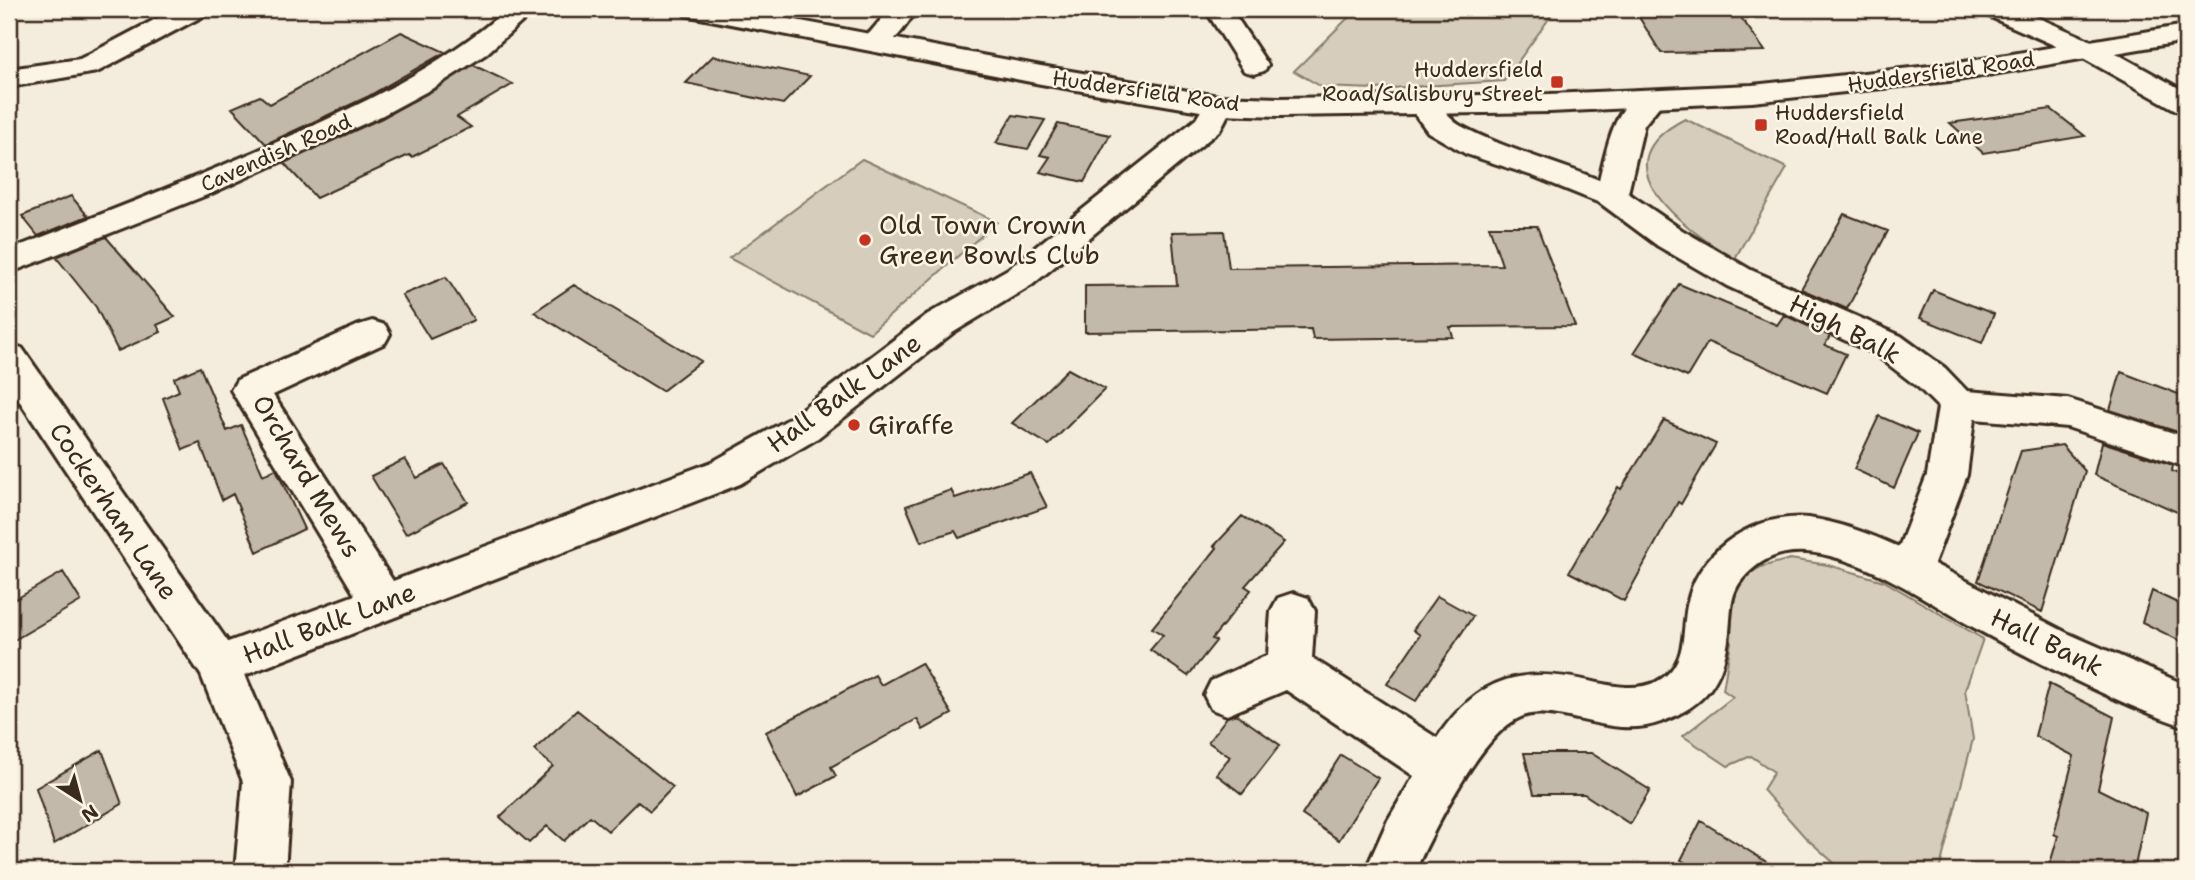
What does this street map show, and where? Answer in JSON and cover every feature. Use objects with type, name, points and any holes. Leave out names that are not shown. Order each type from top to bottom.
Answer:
[{"type":"main road","points":[[9,78],[87,66],[195,9]]},
{"type":"main road","name":"Cavendish Road","points":[[9,262],[213,182],[405,94],[500,31],[523,9]]},
{"type":"main road","name":"Huddersfield Road","points":[[695,9],[1041,75],[1218,105],[1423,105],[1650,99],[1820,88],[2093,52],[2186,33]]},
{"type":"main road","points":[[876,42],[904,9]]},
{"type":"main road","points":[[1218,9],[1254,65]]},
{"type":"main road","points":[[1996,9],[2093,52],[2186,104]]},
{"type":"main road","points":[[1611,196],[1629,124],[1650,99]]},
{"type":"main road","name":"Hall Balk Lane","points":[[219,664],[726,472],[782,442],[941,323],[1020,277],[1209,124],[1218,105]]},
{"type":"main road","name":"High Balk","points":[[1423,105],[1439,126],[1477,147],[1544,169],[1611,196],[1670,239],[1739,278],[1888,345],[1932,378],[1958,404]]},
{"type":"main road","name":"Orchard Mews","points":[[372,334],[250,390],[383,602]]},
{"type":"main road","name":"Cockerham Lane","points":[[9,356],[219,664],[267,782],[260,871]]},
{"type":"main road","points":[[1910,572],[1948,475],[1958,404],[2068,413],[2186,452]]},
{"type":"main road","name":"Hall Bank","points":[[1390,871],[1405,835],[1444,769],[1470,729],[1494,707],[1523,694],[1553,694],[1593,705],[1634,708],[1668,699],[1693,680],[1707,647],[1710,596],[1725,568],[1747,550],[1771,537],[1808,535],[1842,543],[1910,572],[2013,627],[2186,706]]},
{"type":"main road","points":[[1289,667],[1293,611]]},
{"type":"main road","points":[[1289,667],[1444,769]]},
{"type":"main road","points":[[1227,695],[1289,667]]},
{"type":"shaded area","points":[[1357,9],[1556,9],[1504,81],[1375,89],[1322,87],[1294,71]]},
{"type":"shaded area","points":[[1685,119],[1787,168],[1734,260],[1694,232],[1674,214],[1657,196],[1648,176],[1647,156],[1659,137]]},
{"type":"shaded area","name":"Old Town Crown Green Bowls Club","points":[[862,159],[997,222],[870,333],[729,258]]},
{"type":"shaded area","points":[[1790,559],[1828,565],[1884,581],[1983,639],[1965,690],[1973,739],[1939,871],[1843,871],[1805,837],[1763,790],[1774,772],[1751,756],[1728,766],[1683,736],[1733,697],[1723,690],[1731,642],[1732,607],[1739,580],[1761,567]]},
{"type":"building","points":[[1634,9],[1735,9],[1765,51],[1661,53]]},
{"type":"building","points":[[401,32],[445,52],[367,97],[266,144],[232,108],[260,96],[270,104]]},
{"type":"building","points":[[713,56],[810,76],[783,104],[686,83]]},
{"type":"building","points":[[473,65],[513,84],[457,117],[471,127],[412,157],[409,155],[316,198],[284,163],[382,118]]},
{"type":"building","points":[[2051,109],[2085,136],[1983,153],[1950,123]]},
{"type":"building","points":[[1013,115],[1045,120],[1028,149],[996,143]]},
{"type":"building","points":[[1058,124],[1110,135],[1084,182],[1040,172],[1050,157],[1040,155]]},
{"type":"building","points":[[71,196],[88,216],[38,236],[22,216]]},
{"type":"building","points":[[1844,214],[1888,231],[1847,309],[1801,289]]},
{"type":"building","points":[[1489,226],[1537,226],[1575,326],[1450,327],[1453,337],[1313,339],[1311,329],[1085,332],[1085,286],[1177,285],[1172,232],[1224,231],[1229,268],[1502,265]]},
{"type":"building","points":[[106,237],[175,317],[157,325],[161,332],[118,351],[96,307],[56,257]]},
{"type":"building","points":[[446,277],[474,320],[430,339],[402,295]]},
{"type":"building","points":[[1679,284],[1777,325],[1784,315],[1830,336],[1825,345],[1846,354],[1827,393],[1708,342],[1687,377],[1634,353]]},
{"type":"building","points":[[574,285],[701,361],[662,391],[534,312]]},
{"type":"building","points":[[1933,290],[1994,314],[1982,343],[1920,318]]},
{"type":"building","points":[[200,367],[227,431],[241,425],[263,475],[276,469],[304,529],[257,552],[233,494],[222,500],[200,443],[183,450],[163,398],[179,391],[174,378]]},
{"type":"building","points":[[1068,369],[1105,389],[1049,445],[1012,423]]},
{"type":"building","points":[[2121,372],[2186,397],[2186,413],[2181,433],[2110,410]]},
{"type":"building","points":[[1879,416],[1918,433],[1894,488],[1854,469]]},
{"type":"building","points":[[1664,420],[1716,444],[1681,504],[1678,502],[1624,601],[1569,572],[1618,487],[1621,489]]},
{"type":"building","points":[[2102,442],[2173,465],[2172,471],[2186,478],[2186,516],[2094,475]]},
{"type":"building","points":[[2062,445],[2085,471],[2042,612],[1978,581],[2021,451]]},
{"type":"building","points":[[405,459],[417,478],[444,464],[468,502],[406,534],[371,476]]},
{"type":"building","points":[[1030,473],[1047,507],[959,538],[955,531],[921,542],[906,506],[951,490],[955,498]]},
{"type":"building","points":[[1242,516],[1284,542],[1245,586],[1251,590],[1212,639],[1216,641],[1188,676],[1150,650],[1163,635],[1152,628],[1217,548],[1214,546]]},
{"type":"building","points":[[63,572],[81,601],[9,643],[9,603]]},
{"type":"building","points":[[2152,591],[2186,607],[2186,644],[2142,622]]},
{"type":"building","points":[[1437,596],[1473,616],[1416,701],[1387,684],[1420,635],[1413,630]]},
{"type":"building","points":[[921,663],[952,714],[923,730],[917,719],[831,767],[836,776],[797,797],[766,732],[875,675],[881,685]]},
{"type":"building","points":[[2049,684],[2114,717],[2098,789],[2146,813],[2134,871],[2048,871],[2058,836],[2054,834],[2074,756],[2035,736]]},
{"type":"building","points":[[577,710],[673,787],[650,811],[638,801],[608,831],[590,816],[564,841],[547,826],[529,843],[500,817],[553,766],[534,750]]},
{"type":"building","points":[[1236,714],[1280,745],[1242,794],[1216,774],[1230,757],[1208,742],[1227,717]]},
{"type":"building","points":[[102,750],[122,804],[54,844],[36,788]]},
{"type":"building","points":[[1524,753],[1591,753],[1650,790],[1630,824],[1584,794],[1534,794]]},
{"type":"building","points":[[1341,755],[1378,778],[1339,840],[1302,815]]},
{"type":"building","points":[[1701,821],[1781,871],[1699,871],[1681,860]]},
{"type":"place","name":"Huddersfield Road/Salisbury Street","points":[[1557,82]]},
{"type":"place","name":"Huddersfield Road/Hall Balk Lane","points":[[1761,125]]},
{"type":"place","name":"Old Town Crown Green Bowls Club","points":[[865,240]]},
{"type":"place","name":"Giraffe","points":[[854,425]]}]
